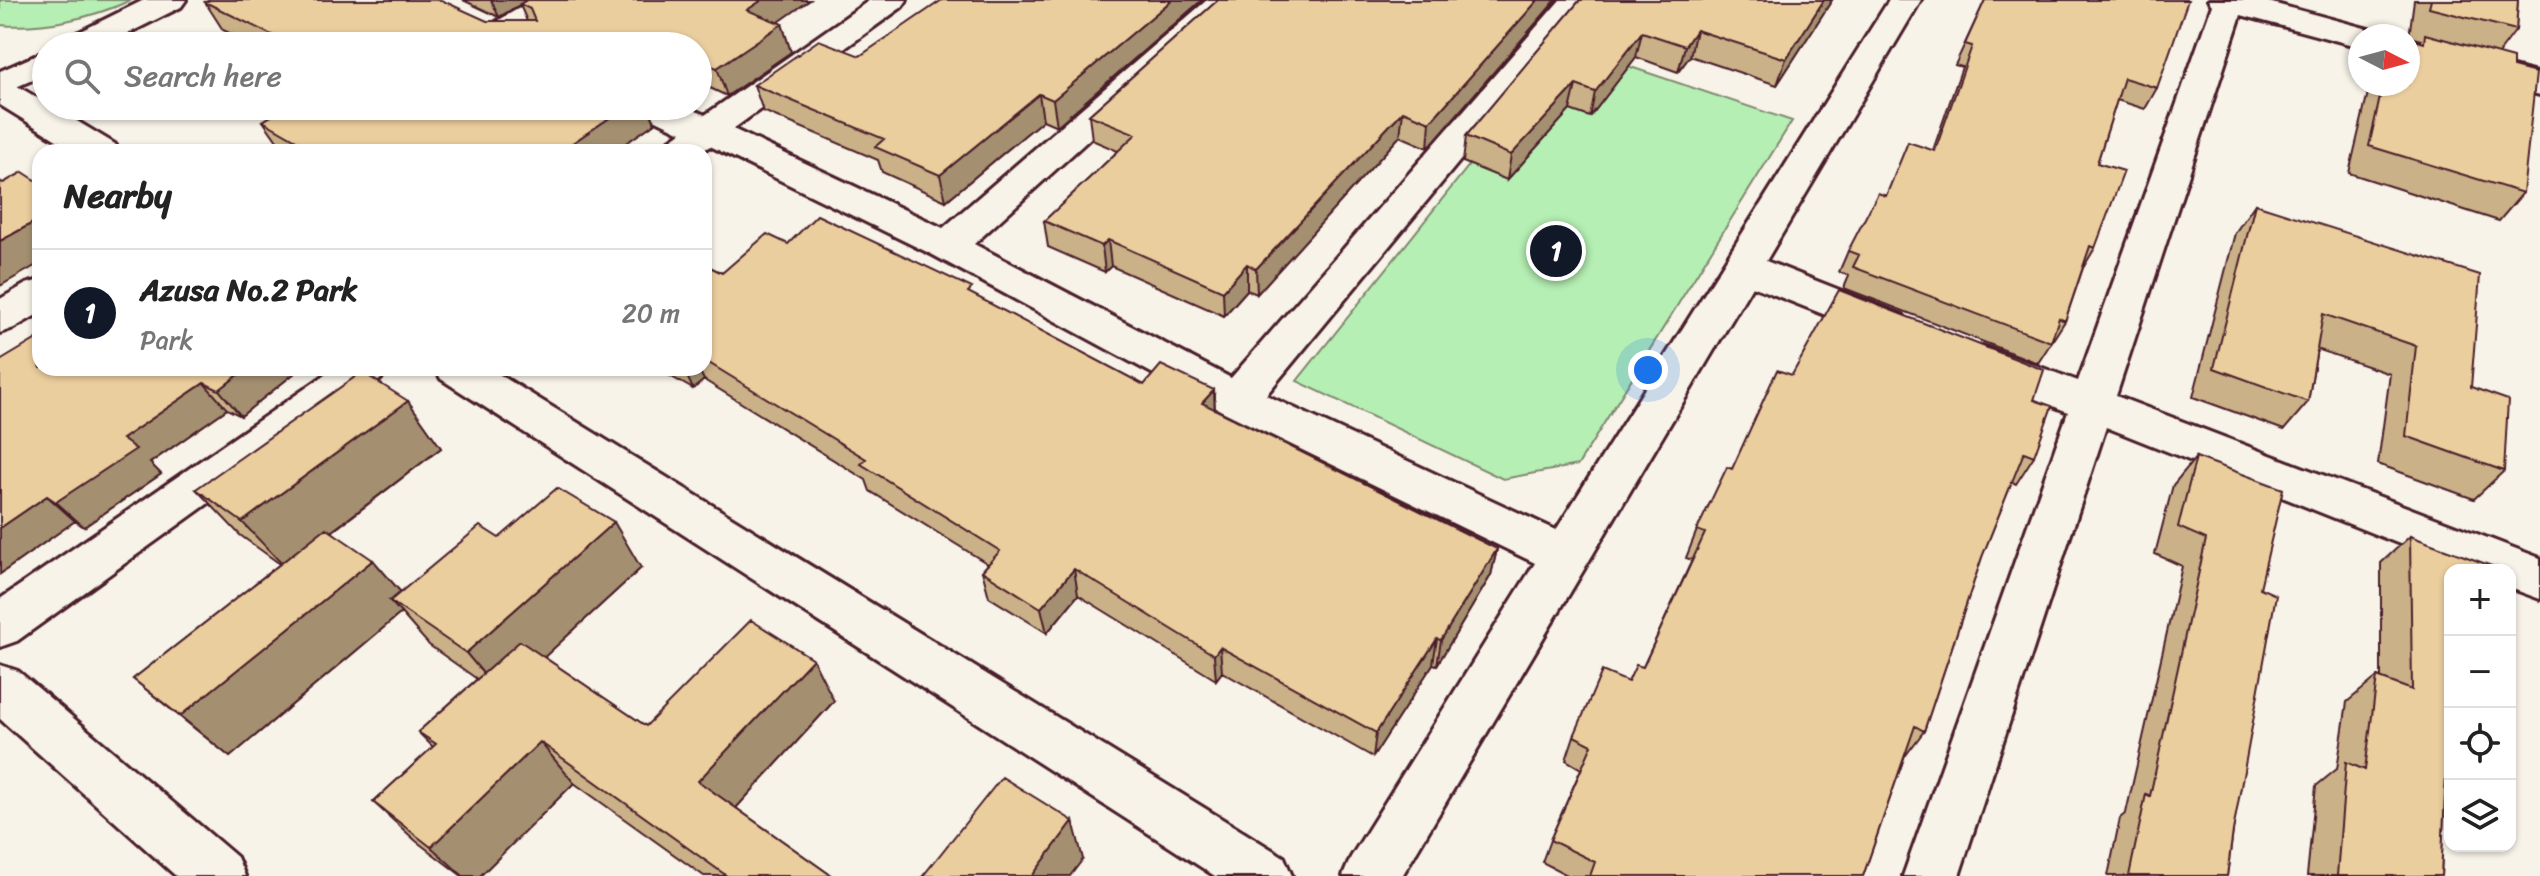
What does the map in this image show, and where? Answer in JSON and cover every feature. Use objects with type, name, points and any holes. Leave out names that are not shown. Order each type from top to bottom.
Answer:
[{"type":"street","points":[[105,32],[170,0]]},
{"type":"street","points":[[503,32],[556,0]]},
{"type":"street","points":[[670,120],[692,141],[891,0]]},
{"type":"street","points":[[947,246],[1226,0]]},
{"type":"street","points":[[1237,400],[1577,0]]},
{"type":"street","points":[[1371,876],[1905,0]]},
{"type":"street","points":[[1931,876],[2226,1],[2348,34]]},
{"type":"street","points":[[2420,53],[2540,85]]},
{"type":"street","points":[[32,69],[0,87],[32,107]]},
{"type":"street","points":[[52,120],[89,144]]},
{"type":"street","points":[[712,149],[947,246],[1237,400],[1565,556]]},
{"type":"street","points":[[1742,267],[2540,579]]},
{"type":"street","points":[[0,318],[32,299]]},
{"type":"street","points":[[0,626],[355,376]]},
{"type":"street","points":[[469,376],[1264,876]]},
{"type":"street","points":[[0,687],[217,876]]},
{"type":"green space","points":[[0,0],[131,0],[67,21],[16,26],[0,25]]},
{"type":"green space","points":[[1565,45],[1792,121],[1578,465],[1503,479],[1297,381]]},
{"type":"building","points":[[441,0],[487,21],[535,21],[530,9],[520,4],[527,0],[762,0],[747,10],[782,24],[717,68],[712,66],[712,32],[266,32],[205,2]]},
{"type":"building","points":[[942,0],[1172,0],[1053,100],[1039,94],[940,175],[875,147],[884,139],[754,85],[819,40],[860,56]]},
{"type":"building","points":[[1218,0],[1538,0],[1430,122],[1403,111],[1256,269],[1247,264],[1223,291],[1108,240],[1102,246],[1044,221],[1136,134],[1089,115]]},
{"type":"building","points":[[1580,0],[1824,0],[1786,59],[1696,30],[1685,46],[1642,32],[1595,92],[1576,85],[1511,155],[1466,136]]},
{"type":"building","points":[[1985,0],[2188,0],[2157,88],[2124,78],[2097,163],[2124,171],[2095,248],[2090,246],[2065,321],[2059,318],[2051,342],[1853,267],[1859,255],[1848,251],[1878,193],[1886,196],[1908,142],[1935,151],[1972,46],[1965,44]]},
{"type":"building","points":[[2431,0],[2518,0],[2516,30],[2429,8]]},
{"type":"building","points":[[2425,34],[2513,58],[2513,67],[2536,73],[2523,193],[2369,146],[2380,96],[2420,96],[2420,42],[2424,43]]},
{"type":"building","points":[[606,120],[571,144],[303,144],[263,121]]},
{"type":"building","points":[[23,172],[32,178],[32,223],[0,241],[0,181],[3,183]]},
{"type":"building","points":[[2255,204],[2480,275],[2471,387],[2508,400],[2504,471],[2406,436],[2416,346],[2323,314],[2308,402],[2214,368]]},
{"type":"building","points":[[817,215],[972,288],[968,292],[1144,385],[1161,365],[1214,390],[1202,403],[1497,549],[1441,640],[1437,639],[1376,733],[1220,647],[1214,655],[1074,569],[1041,608],[982,571],[1000,551],[861,464],[866,459],[712,365],[712,268],[722,273],[767,234],[788,244]]},
{"type":"building","points":[[1839,290],[2044,370],[2034,400],[2052,406],[2034,456],[2024,452],[1982,557],[1924,731],[1915,726],[1863,876],[1590,876],[1595,862],[1550,840],[1592,745],[1574,736],[1602,671],[1628,682],[1636,665],[1643,667],[1705,533],[1697,530],[1727,467],[1732,469],[1777,370],[1792,375]]},
{"type":"building","points":[[32,342],[32,376],[237,376],[219,390],[204,383],[122,439],[136,449],[56,502],[47,496],[0,528],[0,361]]},
{"type":"building","points":[[356,376],[368,376],[408,401],[242,522],[196,489]]},
{"type":"building","points":[[2196,457],[2283,489],[2260,588],[2276,595],[2227,876],[2129,876],[2146,794],[2150,796],[2206,539],[2178,527]]},
{"type":"building","points":[[557,488],[614,522],[466,653],[390,601],[480,526],[499,538]]},
{"type":"building","points":[[326,528],[373,560],[180,716],[133,679]]},
{"type":"building","points":[[2410,536],[2486,564],[2444,564],[2444,816],[2441,876],[2337,876],[2346,762],[2365,770],[2377,677],[2412,690]]},
{"type":"building","points":[[751,620],[813,659],[698,781],[832,876],[727,876],[540,742],[431,847],[373,802],[436,744],[418,732],[520,641],[646,726]]},
{"type":"building","points":[[1002,777],[1073,821],[1032,876],[923,876]]},
{"type":"place","name":"Azusa No.2 Park","points":[[1556,251]]}]
